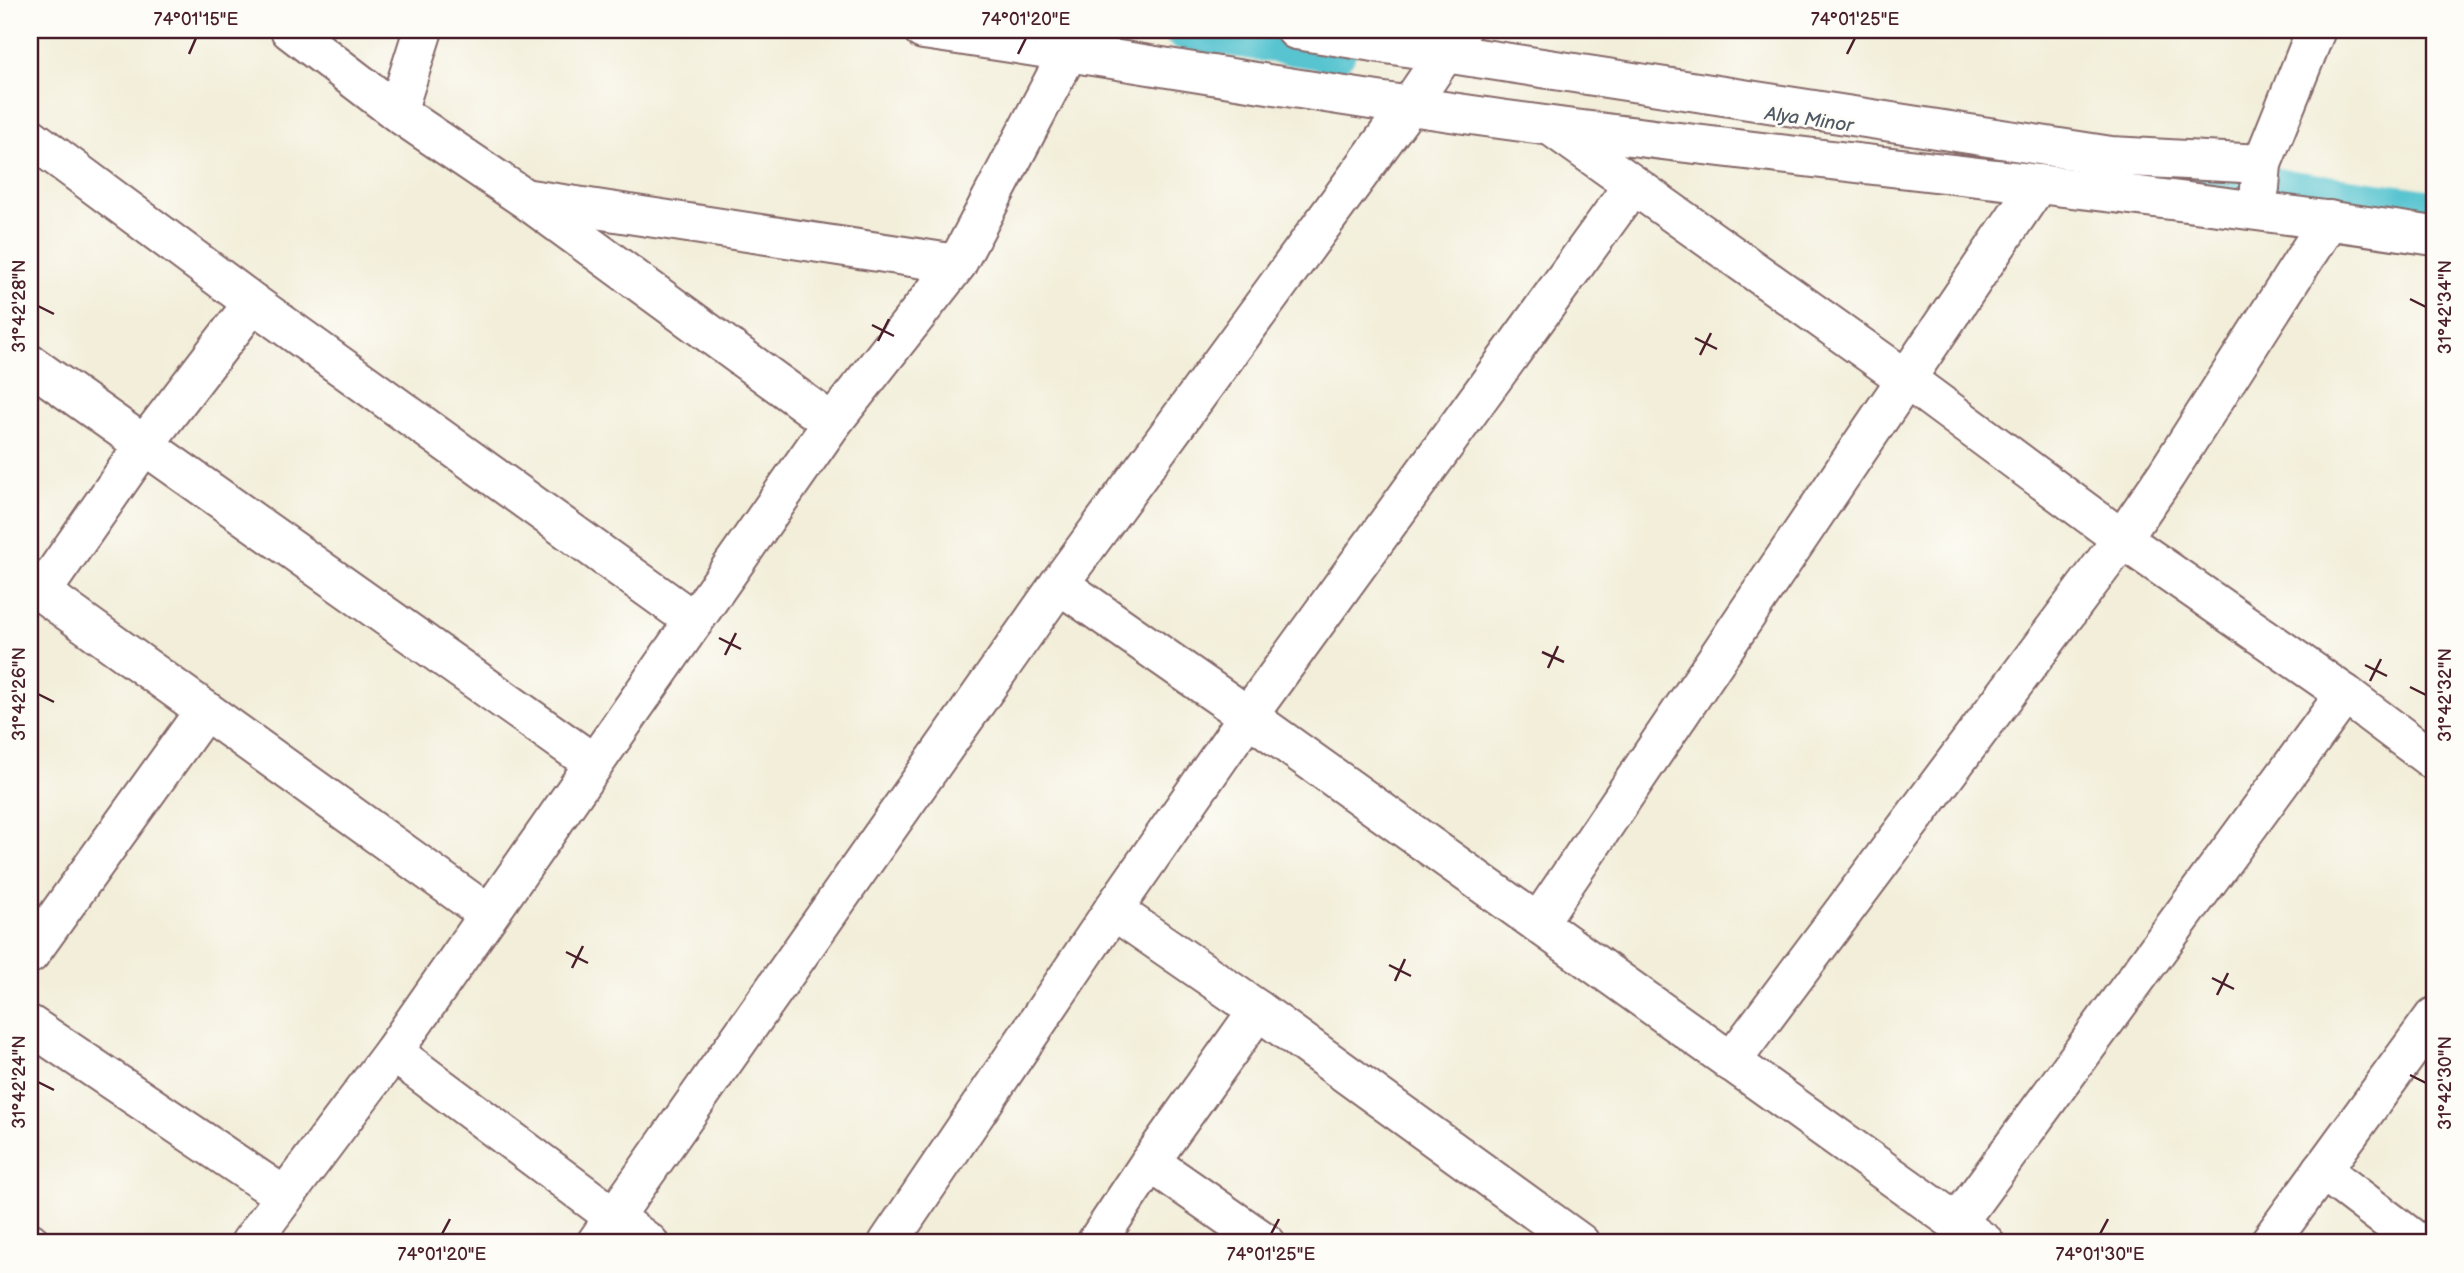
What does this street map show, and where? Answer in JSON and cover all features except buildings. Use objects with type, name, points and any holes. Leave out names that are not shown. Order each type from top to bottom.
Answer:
[{"type":"street","points":[[290,30],[397,112],[524,198],[832,423]]},
{"type":"street","points":[[397,112],[424,30]]},
{"type":"street","points":[[923,30],[1074,40],[1409,106],[1551,126],[2329,220],[2434,236]]},
{"type":"street","points":[[1296,30],[1453,42],[2110,156],[2262,164]]},
{"type":"street","points":[[2258,211],[2262,164],[2316,30]]},
{"type":"street","points":[[250,1243],[393,1052],[832,423],[957,264],[1074,40]]},
{"type":"street","points":[[605,1230],[1059,584],[1453,42]]},
{"type":"street","points":[[1551,126],[1906,379],[2122,539],[2345,694],[2434,761]]},
{"type":"street","points":[[30,137],[253,303],[694,621]]},
{"type":"street","points":[[1538,923],[2038,184]]},
{"type":"street","points":[[888,1243],[1248,716],[1633,185]]},
{"type":"street","points":[[524,198],[957,264]]},
{"type":"street","points":[[1731,1062],[2122,539],[2174,464],[2329,220]]},
{"type":"street","points":[[253,303],[36,588],[488,914]]},
{"type":"street","points":[[30,364],[593,763]]},
{"type":"street","points":[[1059,584],[1971,1233],[2345,694]]},
{"type":"street","points":[[30,954],[205,710]]},
{"type":"street","points":[[1113,910],[1258,1010],[1580,1243]]},
{"type":"street","points":[[1096,1243],[1258,1010]]},
{"type":"street","points":[[2269,1243],[2434,1018]]},
{"type":"street","points":[[30,1025],[284,1196]]},
{"type":"street","points":[[393,1052],[605,1230],[649,1243]]},
{"type":"street","points":[[1150,1162],[1266,1243]]},
{"type":"street","points":[[2322,1170],[2418,1243]]},
{"type":"waterway","name":"Alya Minor","points":[[1183,30],[1336,52]]},
{"type":"waterway","name":"Alya Minor","points":[[2170,173],[2434,210]]}]
